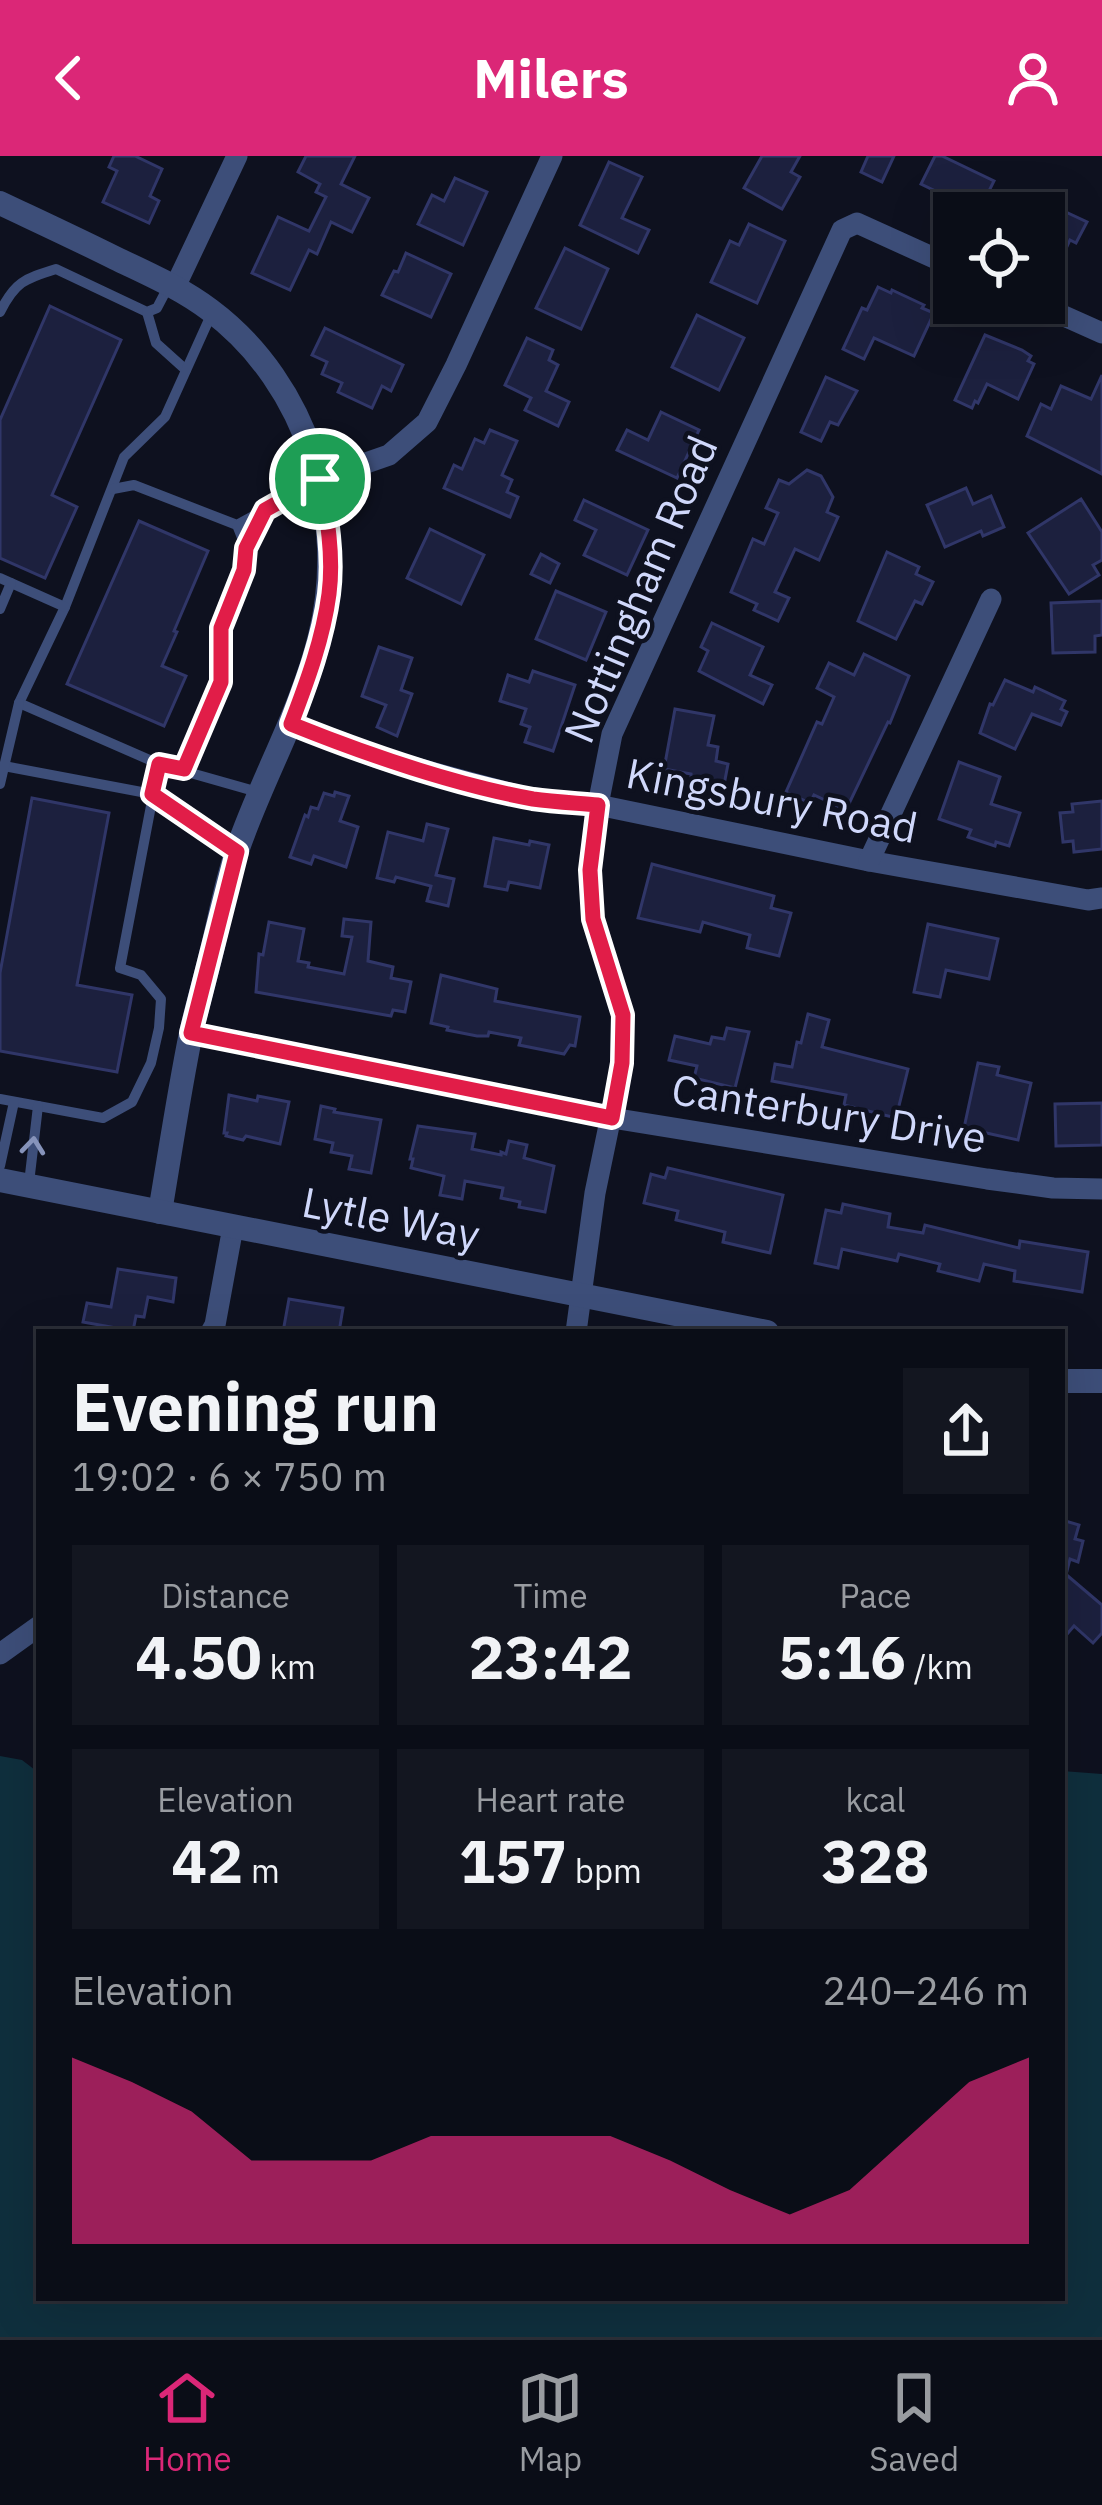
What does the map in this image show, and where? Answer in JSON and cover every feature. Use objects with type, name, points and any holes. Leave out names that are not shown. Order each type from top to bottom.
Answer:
[{"type":"street","points":[[172,285],[236,156]]},
{"type":"street","points":[[320,479],[388,455],[428,422],[552,156]]},
{"type":"street","points":[[0,202],[172,285],[212,312],[272,371],[302,424],[329,527],[330,591],[309,676],[258,791],[237,852],[191,1033],[160,1212]]},
{"type":"street","name":"Nottingham Road","points":[[576,1329],[595,1193],[622,1063],[623,1015],[593,919],[590,870],[612,734],[842,230],[857,223],[933,257]]},
{"type":"street","points":[[1065,317],[1102,334]]},
{"type":"street","points":[[869,861],[991,598]]},
{"type":"street","name":"Kingsbury Road","points":[[291,724],[374,757],[532,799],[598,805],[869,861],[1088,900],[1102,898]]},
{"type":"street","name":"Canterbury Drive","points":[[191,1033],[612,1118],[987,1179],[1102,1189]]},
{"type":"street","name":"Lytle Way","points":[[0,1180],[752,1329]]},
{"type":"street","points":[[213,1329],[233,1227]]},
{"type":"street","points":[[1065,1381],[1102,1381]]},
{"type":"street","points":[[0,1654],[36,1628]]},
{"type":"lane","points":[[0,312],[11,290],[26,278],[56,268],[147,312],[157,308],[172,285]]},
{"type":"lane","points":[[147,312],[156,343],[186,370]]},
{"type":"lane","points":[[0,784],[7,718],[19,703],[65,607],[124,457],[165,417],[212,312]]},
{"type":"lane","points":[[237,525],[320,479]]},
{"type":"lane","points":[[113,489],[134,485],[237,525],[246,548]]},
{"type":"lane","points":[[184,769],[221,682],[221,628],[244,570],[246,548],[265,510]]},
{"type":"lane","points":[[0,609],[5,581],[65,607]]},
{"type":"lane","points":[[19,703],[159,764],[258,791]]},
{"type":"lane","points":[[0,1100],[103,1118],[132,1102],[151,1063],[161,999],[141,975],[120,968],[159,764]]},
{"type":"lane","points":[[4,766],[152,794],[237,852]]},
{"type":"lane","points":[[0,1166],[14,1102]]},
{"type":"lane","points":[[29,1186],[38,1106]]},
{"type":"water","points":[[0,1756],[22,1760],[36,1771],[36,2301],[1065,2301],[1065,1771],[1102,1774],[1102,2337],[0,2337]]},
{"type":"building","points":[[114,156],[135,156],[162,169],[150,196],[159,201],[149,223],[103,202],[117,171],[109,167]]},
{"type":"building","points":[[306,156],[355,156],[341,184],[369,198],[352,232],[331,222],[317,254],[309,250],[290,290],[252,273],[278,217],[309,231],[326,197],[316,192],[320,184],[298,172]]},
{"type":"building","points":[[762,156],[800,156],[791,172],[800,177],[782,209],[744,188]]},
{"type":"building","points":[[868,156],[894,156],[882,182],[861,172]]},
{"type":"building","points":[[935,156],[994,181],[988,192],[937,192],[921,184]]},
{"type":"building","points":[[609,162],[642,177],[622,218],[649,230],[638,253],[580,225]]},
{"type":"building","points":[[455,178],[487,192],[463,245],[418,224],[432,195],[444,201]]},
{"type":"building","points":[[1065,212],[1087,222],[1076,243],[1070,240],[1065,251]]},
{"type":"building","points":[[749,224],[785,241],[757,303],[711,282],[730,241],[739,245]]},
{"type":"building","points":[[565,248],[608,269],[581,329],[536,308]]},
{"type":"building","points":[[406,253],[451,274],[431,317],[382,295]]},
{"type":"building","points":[[878,287],[924,305],[933,315],[914,356],[874,338],[864,359],[843,349],[862,308],[867,310]]},
{"type":"building","points":[[50,306],[121,340],[52,495],[77,507],[45,578],[0,558],[0,420]]},
{"type":"building","points":[[697,315],[744,338],[719,390],[672,367]]},
{"type":"building","points":[[325,328],[403,365],[391,391],[382,386],[372,408],[338,392],[342,383],[322,374],[327,362],[312,355]]},
{"type":"building","points":[[985,335],[1022,350],[1034,364],[1018,399],[987,384],[972,408],[955,400]]},
{"type":"building","points":[[527,338],[553,350],[549,360],[558,365],[546,391],[569,402],[558,426],[525,410],[531,398],[505,385]]},
{"type":"building","points":[[1102,375],[1102,474],[1027,436],[1041,404],[1051,409],[1061,386],[1091,399]]},
{"type":"building","points":[[826,377],[857,391],[838,425],[830,422],[821,441],[801,432]]},
{"type":"building","points":[[661,412],[699,430],[677,478],[617,450],[627,430],[648,440]]},
{"type":"building","points":[[490,430],[517,441],[502,475],[512,480],[507,492],[518,497],[510,517],[444,488],[454,465],[462,469],[475,439],[484,443]]},
{"type":"building","points":[[807,470],[821,476],[833,497],[827,512],[838,517],[819,560],[795,549],[775,592],[789,598],[778,621],[731,592],[753,539],[764,544],[778,513],[766,508],[779,480],[789,484]]},
{"type":"building","points":[[966,488],[973,504],[991,496],[1004,527],[945,547],[927,505]]},
{"type":"building","points":[[1081,499],[1102,532],[1102,560],[1093,565],[1099,575],[1069,594],[1028,533]]},
{"type":"building","points":[[584,500],[648,530],[627,575],[584,555],[596,530],[575,520]]},
{"type":"building","points":[[139,521],[208,551],[162,666],[186,676],[164,726],[67,684]]},
{"type":"building","points":[[430,529],[484,555],[461,604],[407,578]]},
{"type":"building","points":[[887,552],[919,567],[916,574],[933,582],[922,604],[915,601],[896,639],[858,621]]},
{"type":"building","points":[[541,554],[559,564],[550,583],[531,574]]},
{"type":"building","points":[[556,591],[606,612],[586,660],[536,639]]},
{"type":"building","points":[[1102,601],[1102,635],[1095,636],[1095,652],[1053,653],[1051,603]]},
{"type":"building","points":[[712,623],[763,647],[750,675],[772,685],[763,704],[699,671],[708,651],[701,647]]},
{"type":"building","points":[[379,647],[412,658],[401,690],[412,694],[397,736],[377,727],[386,705],[362,696]]},
{"type":"building","points":[[864,654],[909,676],[846,810],[814,795],[810,803],[786,792],[817,722],[822,724],[834,697],[817,688],[829,663],[854,675]]},
{"type":"building","points":[[533,671],[575,685],[553,751],[525,742],[530,727],[521,724],[526,709],[500,701],[508,675],[529,682]]},
{"type":"building","points":[[1005,680],[1065,701],[1061,709],[1067,712],[1061,725],[1032,714],[1015,749],[980,733]]},
{"type":"building","points":[[675,709],[714,716],[708,745],[718,747],[716,761],[728,764],[724,785],[664,769]]},
{"type":"building","points":[[959,762],[1000,777],[991,804],[1020,813],[1009,846],[968,837],[971,830],[939,819]]},
{"type":"building","points":[[335,792],[349,796],[340,821],[358,827],[346,867],[314,856],[311,864],[290,857],[305,815],[311,807],[318,809],[324,793],[334,796]]},
{"type":"building","points":[[32,798],[109,813],[77,985],[132,995],[117,1072],[0,1051],[0,973]]},
{"type":"building","points":[[1102,801],[1102,849],[1074,852],[1073,841],[1063,842],[1060,813],[1073,812],[1072,804]]},
{"type":"building","points":[[427,824],[448,829],[436,875],[454,879],[448,906],[427,901],[431,886],[396,877],[394,882],[377,878],[388,832],[423,841]]},
{"type":"building","points":[[494,838],[549,845],[540,888],[509,882],[507,890],[485,886]]},
{"type":"building","points":[[652,864],[774,896],[771,908],[791,913],[779,956],[747,948],[750,935],[703,922],[700,932],[638,918]]},
{"type":"building","points":[[344,919],[371,922],[368,961],[393,967],[391,978],[411,982],[405,1012],[393,1010],[391,1016],[256,992],[259,954],[263,955],[269,922],[304,929],[298,961],[344,974],[352,937],[342,936]]},
{"type":"building","points":[[928,924],[998,939],[989,979],[946,970],[940,997],[914,992]]},
{"type":"building","points":[[441,975],[497,989],[495,1001],[580,1017],[575,1046],[570,1045],[564,1054],[519,1045],[521,1038],[489,1032],[477,1036],[431,1023]]},
{"type":"building","points":[[808,1014],[829,1020],[822,1047],[908,1069],[896,1118],[844,1105],[846,1095],[772,1081],[775,1064],[792,1067]]},
{"type":"building","points":[[727,1028],[749,1032],[735,1088],[694,1078],[697,1066],[669,1060],[675,1036],[710,1044],[712,1037],[724,1039]]},
{"type":"building","points":[[978,1063],[999,1067],[997,1075],[1031,1083],[1018,1140],[964,1128]]},
{"type":"building","points":[[229,1095],[289,1102],[280,1144],[226,1136]]},
{"type":"building","points":[[1102,1103],[1102,1145],[1056,1146],[1055,1104]]},
{"type":"building","points":[[321,1106],[381,1120],[371,1173],[349,1169],[352,1156],[331,1152],[333,1143],[315,1139]]},
{"type":"building","points":[[418,1126],[475,1134],[472,1149],[501,1155],[506,1154],[509,1141],[527,1145],[524,1158],[554,1166],[545,1212],[501,1198],[503,1188],[465,1181],[462,1199],[440,1195],[444,1176],[411,1168]]},
{"type":"building","points":[[668,1168],[783,1195],[770,1253],[723,1242],[725,1232],[676,1220],[678,1211],[644,1203],[651,1174],[665,1178]]},
{"type":"building","points":[[843,1204],[890,1214],[888,1227],[923,1233],[925,1225],[1019,1248],[1020,1241],[1088,1252],[1082,1292],[1014,1281],[1015,1271],[984,1264],[979,1281],[938,1271],[940,1264],[899,1254],[897,1261],[842,1249],[838,1268],[815,1263],[826,1210],[841,1213]]},
{"type":"building","points":[[118,1269],[176,1278],[173,1302],[148,1297],[144,1317],[136,1316],[133,1329],[83,1322],[87,1303],[111,1307]]},
{"type":"building","points":[[289,1299],[343,1308],[340,1329],[284,1329]]},
{"type":"building","points":[[1065,1521],[1079,1525],[1075,1539],[1083,1541],[1078,1562],[1070,1559],[1067,1571]]},
{"type":"building","points":[[1065,1574],[1102,1605],[1102,1633],[1093,1643],[1074,1626],[1065,1636]]},
{"type":"route","points":[[320,479],[329,527],[330,591],[309,676],[291,724],[374,757],[434,774],[532,799],[598,805],[590,870],[593,919],[623,1015],[622,1063],[612,1118],[191,1033],[237,852],[152,794],[159,764],[184,769],[221,682],[221,628],[244,570],[246,548],[265,510],[320,479]]}]
